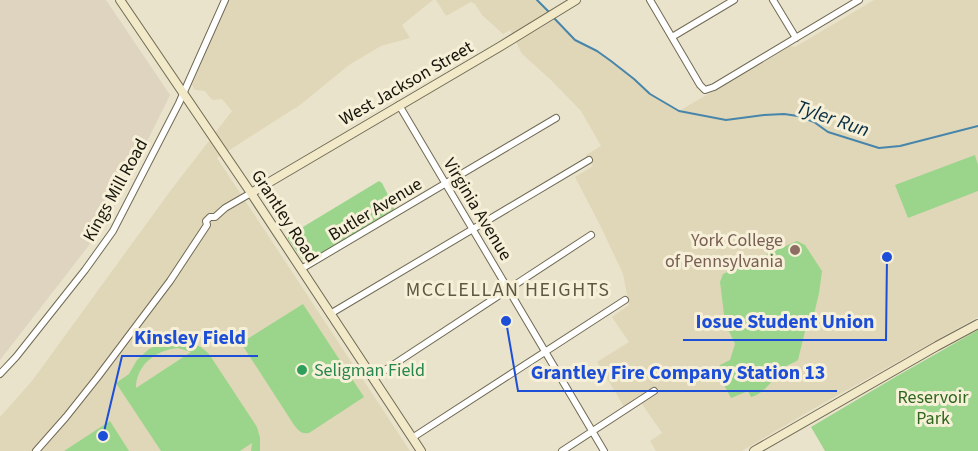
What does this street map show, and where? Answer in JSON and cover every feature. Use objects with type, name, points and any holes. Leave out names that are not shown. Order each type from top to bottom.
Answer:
[{"type":"street","name":"Grantley Road","points":[[120,0],[251,193],[421,451]]},
{"type":"street","name":"Kings Mill Road","points":[[0,374],[16,357],[105,243],[128,203],[183,93],[225,0]]},
{"type":"street","name":"West Jackson Street","points":[[251,193],[576,0]]},
{"type":"street","points":[[650,0],[705,90],[714,87],[859,0]]},
{"type":"street","points":[[672,37],[734,0]]},
{"type":"street","points":[[773,0],[796,38]]},
{"type":"street","name":"Virginia Avenue","points":[[399,105],[604,451]]},
{"type":"street","name":"Butler Avenue","points":[[301,270],[556,118]]},
{"type":"street","points":[[330,314],[589,160]]},
{"type":"street","points":[[36,451],[92,384],[174,275],[207,225],[212,225],[215,217],[225,208],[251,193]]},
{"type":"street","points":[[373,378],[591,235]]},
{"type":"street","points":[[412,438],[625,300]]},
{"type":"street","points":[[754,451],[978,324]]},
{"type":"street","points":[[562,451],[654,391]]},
{"type":"shaded area","points":[[0,0],[106,0],[170,95],[107,222],[0,360]]},
{"type":"shaded area","points":[[228,0],[433,0],[402,25],[410,38],[381,46],[349,65],[300,105],[217,158],[410,451],[0,451],[0,417],[32,381],[171,190],[232,111],[222,99],[213,100],[205,91],[195,90],[192,85]]},
{"type":"shaded area","name":"York College of Pennsylvania","points":[[436,0],[537,0],[575,40],[597,51],[650,94],[679,111],[874,0],[978,0],[978,317],[742,451],[656,451],[650,441],[662,433],[640,401],[626,410],[597,362],[629,342],[612,317],[629,305],[623,274],[575,177],[593,166],[586,155],[601,146],[581,111],[522,54],[510,30],[503,34],[471,2],[446,16]]},
{"type":"green space","points":[[975,155],[978,165],[978,191],[908,218],[895,185]]},
{"type":"green space","points":[[379,181],[394,211],[305,263],[288,236]]},
{"type":"green space","points":[[797,241],[805,245],[822,271],[812,323],[807,323],[798,360],[785,367],[757,395],[751,397],[748,391],[731,398],[717,372],[720,365],[730,360],[735,344],[725,323],[720,282],[723,274]]},
{"type":"green space","name":"Seligman Field","points":[[303,304],[364,397],[309,433],[300,432],[294,425],[241,343]]},
{"type":"green space","name":"Reservoir Park","points":[[978,330],[978,451],[825,451],[811,427]]},
{"type":"green space","points":[[175,340],[189,342],[198,345],[209,354],[257,427],[260,451],[251,451],[252,443],[240,451],[161,451],[116,383],[129,374],[137,360],[149,349]],"holes":[[[178,348],[191,352],[136,388],[139,372],[155,355]]]},
{"type":"green space","points":[[110,421],[129,451],[64,451]]},
{"type":"waterway","name":"Tyler Run","points":[[537,0],[550,13]]},
{"type":"waterway","name":"Tyler Run","points":[[553,17],[575,40],[597,51],[650,94],[679,111],[726,120],[764,115],[798,116],[814,122],[828,132],[879,148],[900,146],[978,126]]},
{"type":"place","name":"York College of Pennsylvania","points":[[795,250]]},
{"type":"place","name":"Iosue Student Union","points":[[887,257]]},
{"type":"place","name":"Grantley Fire Company Station 13","points":[[506,321]]},
{"type":"place","name":"Seligman Field","points":[[302,370]]},
{"type":"place","name":"Kinsley Field","points":[[103,436]]},
{"type":"district","name":"MCCLELLAN HEIGHTS","points":[[508,289]]}]
